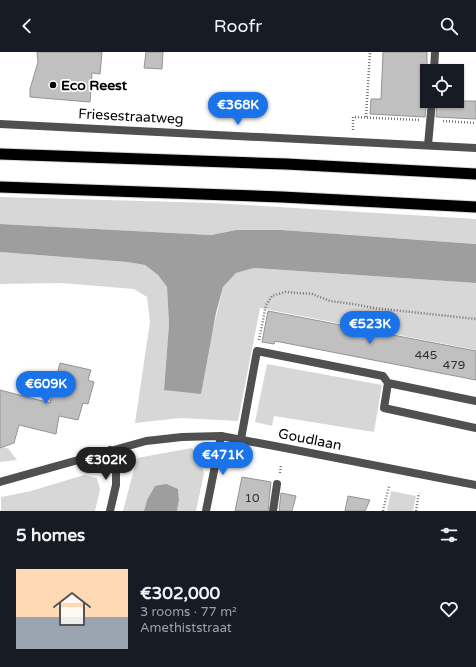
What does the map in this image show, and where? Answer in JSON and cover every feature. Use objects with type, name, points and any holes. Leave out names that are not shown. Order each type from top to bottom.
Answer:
[{"type":"highway","points":[[0,154],[262,163],[476,174]]},
{"type":"highway","points":[[0,187],[282,197],[476,207]]},
{"type":"street","points":[[434,64],[435,52]]},
{"type":"street","points":[[428,145],[431,108]]},
{"type":"street","name":"Friesestraatweg","points":[[0,124],[476,148]]},
{"type":"street","points":[[241,439],[257,351],[383,376],[388,383],[476,401]]},
{"type":"street","points":[[388,383],[384,408],[476,428]]},
{"type":"street","points":[[206,511],[221,436]]},
{"type":"street","name":"Goudlaan","points":[[0,482],[146,441],[182,437],[221,436],[476,485]]},
{"type":"street","points":[[110,450],[116,465],[116,485],[110,511]]},
{"type":"street","points":[[273,511],[277,484]]},
{"type":"path","points":[[366,118],[370,52]]},
{"type":"path","points":[[352,141],[354,117],[476,123]]},
{"type":"path","points":[[257,351],[266,305],[272,296],[284,292],[312,294],[330,301],[374,308],[476,319]]},
{"type":"path","points":[[383,511],[388,486]]},
{"type":"path","points":[[416,511],[419,493]]},
{"type":"shaded area","points":[[0,197],[213,203],[476,219],[476,244],[282,230],[236,230],[211,235],[0,224]]},
{"type":"shaded area","points":[[0,224],[211,235],[236,230],[282,230],[476,244],[476,283],[254,268],[236,273],[223,287],[216,313],[201,394],[164,390],[169,324],[167,287],[158,275],[145,265],[127,262],[0,252]]},
{"type":"shaded area","points":[[0,252],[127,262],[145,265],[158,275],[167,287],[169,324],[164,390],[209,347],[223,287],[236,273],[254,268],[476,283],[476,350],[260,308],[238,421],[181,418],[135,423],[150,322],[147,297],[134,289],[61,283],[0,284]]},
{"type":"shaded area","points":[[267,364],[382,385],[374,432],[274,416],[272,426],[255,422]]},
{"type":"shaded area","points":[[0,447],[8,448],[17,460],[0,462]]},
{"type":"shaded area","points":[[192,448],[204,473],[196,511],[177,511],[179,500],[178,489],[147,500],[144,511],[123,511],[137,458]]},
{"type":"shaded area","points":[[84,475],[97,478],[100,490],[95,511],[1,511],[1,497],[31,491]]},
{"type":"shaded area","points":[[166,484],[178,489],[179,500],[177,511],[144,511],[147,500],[155,486]]},
{"type":"shaded area","points":[[391,491],[416,496],[413,511],[387,511]]},
{"type":"building","points":[[37,52],[102,52],[100,74],[92,73],[90,102],[30,97],[30,89],[38,62]]},
{"type":"building","points":[[146,52],[163,52],[162,69],[144,68]]},
{"type":"building","points":[[383,52],[427,52],[427,64],[420,64],[420,108],[426,108],[425,117],[370,114],[371,99],[381,99]]},
{"type":"building","points":[[464,101],[476,101],[476,119],[436,117],[437,108],[464,108]]},
{"type":"building","points":[[268,311],[476,351],[476,380],[275,341],[274,344],[262,342]]},
{"type":"building","points":[[60,363],[91,370],[88,380],[94,382],[88,404],[83,403],[78,420],[59,416],[56,434],[19,425],[14,443],[0,448],[0,390],[50,403]]},
{"type":"building","points":[[242,477],[271,482],[268,511],[235,511]]},
{"type":"building","points":[[281,493],[296,496],[292,511],[279,511]]},
{"type":"building","points":[[348,496],[370,500],[365,511],[345,511]]},
{"type":"place","name":"Eco Reest","points":[[53,85]]}]
